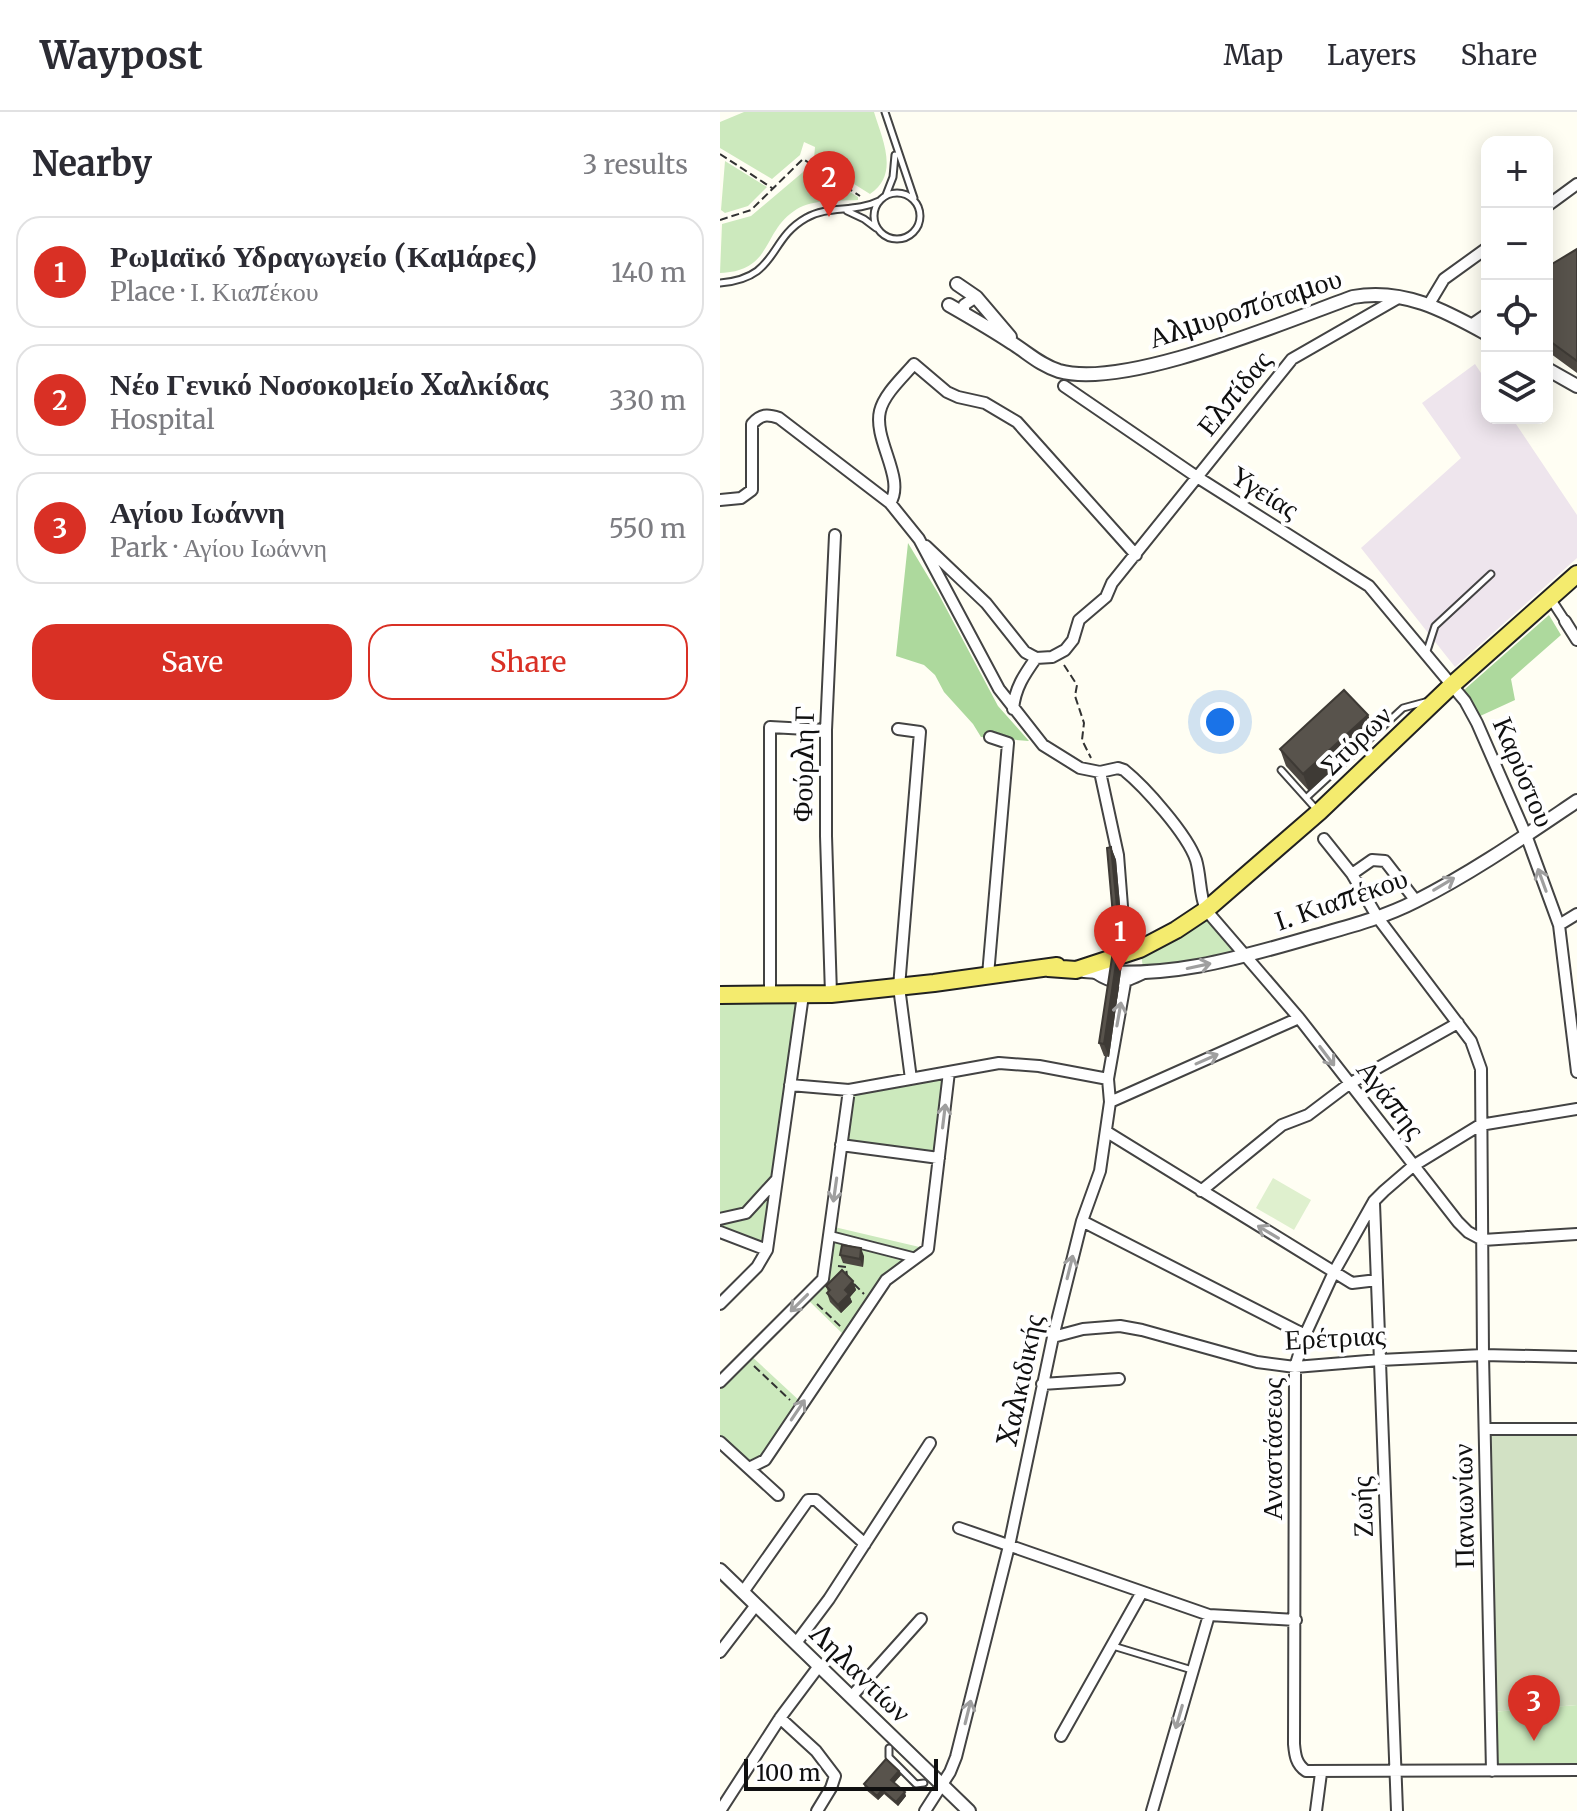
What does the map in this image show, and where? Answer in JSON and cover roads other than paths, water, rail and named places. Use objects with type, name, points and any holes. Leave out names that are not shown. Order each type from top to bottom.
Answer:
[{"type":"main road","name":"Στύρων","points":[[1048,968],[1076,970],[1140,949],[1206,910],[1319,812],[1434,701],[1577,574]]},
{"type":"main road","name":"Στύρων","points":[[720,995],[831,994],[1048,968],[1165,936]]},
{"type":"street","points":[[1553,202],[1577,184]]},
{"type":"street","points":[[1429,304],[1444,279],[1481,252]]},
{"type":"street","points":[[957,284],[976,297],[1017,345]]},
{"type":"street","name":"Αλμυροπόταμου","points":[[1017,345],[1043,365],[1060,371],[1083,375],[1112,373],[1220,345],[1353,297],[1370,294],[1429,304],[1481,331]]},
{"type":"street","points":[[964,314],[964,305],[976,297]]},
{"type":"street","name":"Ελπίδας","points":[[1036,658],[1065,650],[1073,640],[1079,620],[1106,597],[1112,583],[1292,359],[1400,297]]},
{"type":"street","points":[[949,305],[1017,345]]},
{"type":"street","points":[[1471,325],[1481,318]]},
{"type":"street","points":[[890,503],[895,496],[894,483],[880,435],[880,411],[914,364],[947,392],[985,403],[1007,414],[1136,555]]},
{"type":"street","points":[[1553,372],[1577,386]]},
{"type":"street","name":"Υγείας","points":[[1064,386],[1197,477],[1369,586],[1452,685]]},
{"type":"street","points":[[720,500],[741,498],[752,490],[752,424],[767,414],[779,418],[890,503],[919,539],[986,603],[1025,652],[1036,658],[1020,680],[1013,710]]},
{"type":"street","name":"Φούρλη Γ","points":[[831,994],[826,730],[835,535]]},
{"type":"street","points":[[919,539],[1013,710],[1043,745],[1066,761],[1095,771],[1118,768],[1128,773],[1180,831],[1196,861],[1206,910]]},
{"type":"street","points":[[1550,598],[1577,640]]},
{"type":"street","name":"Καρύστου","points":[[1452,685],[1477,723],[1526,835],[1559,925],[1577,1072]]},
{"type":"street","points":[[770,995],[770,727],[826,730]]},
{"type":"street","points":[[898,729],[920,732],[899,987],[911,1079]]},
{"type":"street","points":[[988,975],[1008,743],[990,737]]},
{"type":"street","points":[[1095,771],[1118,855],[1125,945]]},
{"type":"street","name":"Ι. Κιαπέκου","points":[[1076,970],[1170,972],[1245,956],[1378,918],[1416,901],[1577,801]]},
{"type":"street","name":"Πανιωνίων","points":[[1324,839],[1352,874],[1378,918],[1458,1023],[1477,1054],[1481,1069],[1483,1355],[1492,1771]]},
{"type":"street","points":[[1352,874],[1372,860],[1385,861],[1416,901]]},
{"type":"street","name":"Αγάπης","points":[[1206,910],[1299,1018],[1458,1222],[1483,1240]]},
{"type":"street","points":[[1559,925],[1577,914]]},
{"type":"street","name":"Ι. Κιαπέκου","points":[[1094,972],[1108,982],[1125,983],[1144,973]]},
{"type":"street","name":"Χαλκιδικής","points":[[925,1811],[956,1757],[1009,1546],[1053,1337],[1082,1221],[1100,1171],[1110,1102],[1108,1079],[1125,983]]},
{"type":"street","points":[[720,1304],[757,1267],[767,1250],[803,995]]},
{"type":"street","points":[[1110,1102],[1299,1018]]},
{"type":"street","points":[[1201,1191],[1282,1125],[1308,1115],[1349,1084],[1458,1023]]},
{"type":"street","points":[[790,1085],[849,1090],[999,1063],[1039,1066],[1108,1079]]},
{"type":"street","points":[[749,1468],[765,1460],[886,1280],[928,1249],[949,1072]]},
{"type":"street","points":[[720,1382],[823,1279],[849,1090]]},
{"type":"street","points":[[1480,1125],[1577,1109]]},
{"type":"street","name":"Αναστάσεως","points":[[1321,1773],[1300,1767],[1294,1744],[1295,1367],[1305,1335],[1334,1272],[1374,1201],[1413,1166],[1480,1125]]},
{"type":"street","points":[[1107,1132],[1352,1283],[1377,1280]]},
{"type":"street","points":[[841,1145],[939,1158]]},
{"type":"street","points":[[720,1219],[746,1213],[777,1179]]},
{"type":"street","name":"Ζωής","points":[[1374,1201],[1397,1811]]},
{"type":"street","points":[[1082,1221],[1305,1335]]},
{"type":"street","points":[[720,1232],[767,1250]]},
{"type":"street","points":[[1483,1240],[1577,1234]]},
{"type":"street","points":[[830,1236],[916,1258]]},
{"type":"street","name":"Ερέτριας","points":[[1053,1337],[1083,1329],[1120,1326],[1257,1362],[1295,1367],[1483,1355],[1577,1357]]},
{"type":"street","points":[[1042,1384],[1119,1379]]},
{"type":"street","points":[[1485,1429],[1577,1429]]},
{"type":"street","points":[[796,1643],[829,1599],[930,1443]]},
{"type":"street","points":[[722,1447],[778,1495]]},
{"type":"street","points":[[743,1592],[808,1500],[816,1500],[865,1544]]},
{"type":"street","points":[[959,1528],[1209,1615],[1296,1620]]},
{"type":"street","name":"Ληλαντίων","points":[[720,1570],[969,1811]]},
{"type":"street","points":[[1061,1736],[1142,1592]]},
{"type":"street","points":[[720,1652],[756,1605]]},
{"type":"street","points":[[1152,1811],[1209,1615]]},
{"type":"street","points":[[851,1697],[921,1619]]},
{"type":"street","points":[[720,1811],[780,1718],[819,1666]]},
{"type":"street","points":[[780,1718],[816,1751],[835,1776],[817,1811]]},
{"type":"street","points":[[1316,1811],[1321,1773],[1577,1770]]},
{"type":"lane","points":[[847,210],[885,236],[899,240],[912,234],[920,222],[919,207],[894,146],[885,112]]},
{"type":"lane","points":[[720,283],[735,282],[759,272],[803,220],[822,212],[847,210],[879,201],[885,196],[893,177],[894,146]]},
{"type":"lane","points":[[885,196],[901,193],[915,201]]},
{"type":"lane","points":[[879,201],[874,217],[879,232]]},
{"type":"lane","points":[[1426,655],[1435,626],[1491,574]]},
{"type":"lane","points":[[1306,798],[1403,708],[1434,701]]},
{"type":"lane","points":[[1281,770],[1319,812]]},
{"type":"lane","points":[[1112,1646],[1193,1670]]},
{"type":"lane","points":[[889,1748],[889,1757],[916,1784],[924,1783]]},
{"type":"place","name":"Νέο Γενικό Νοσοκομείο Χαλκίδας","points":[[829,217]]},
{"type":"place","name":"Ρωμαϊκό Υδραγωγείο (Καμάρες)","points":[[1120,971]]},
{"type":"place","name":"Αγίου Ιωάννη","points":[[1534,1741]]}]
